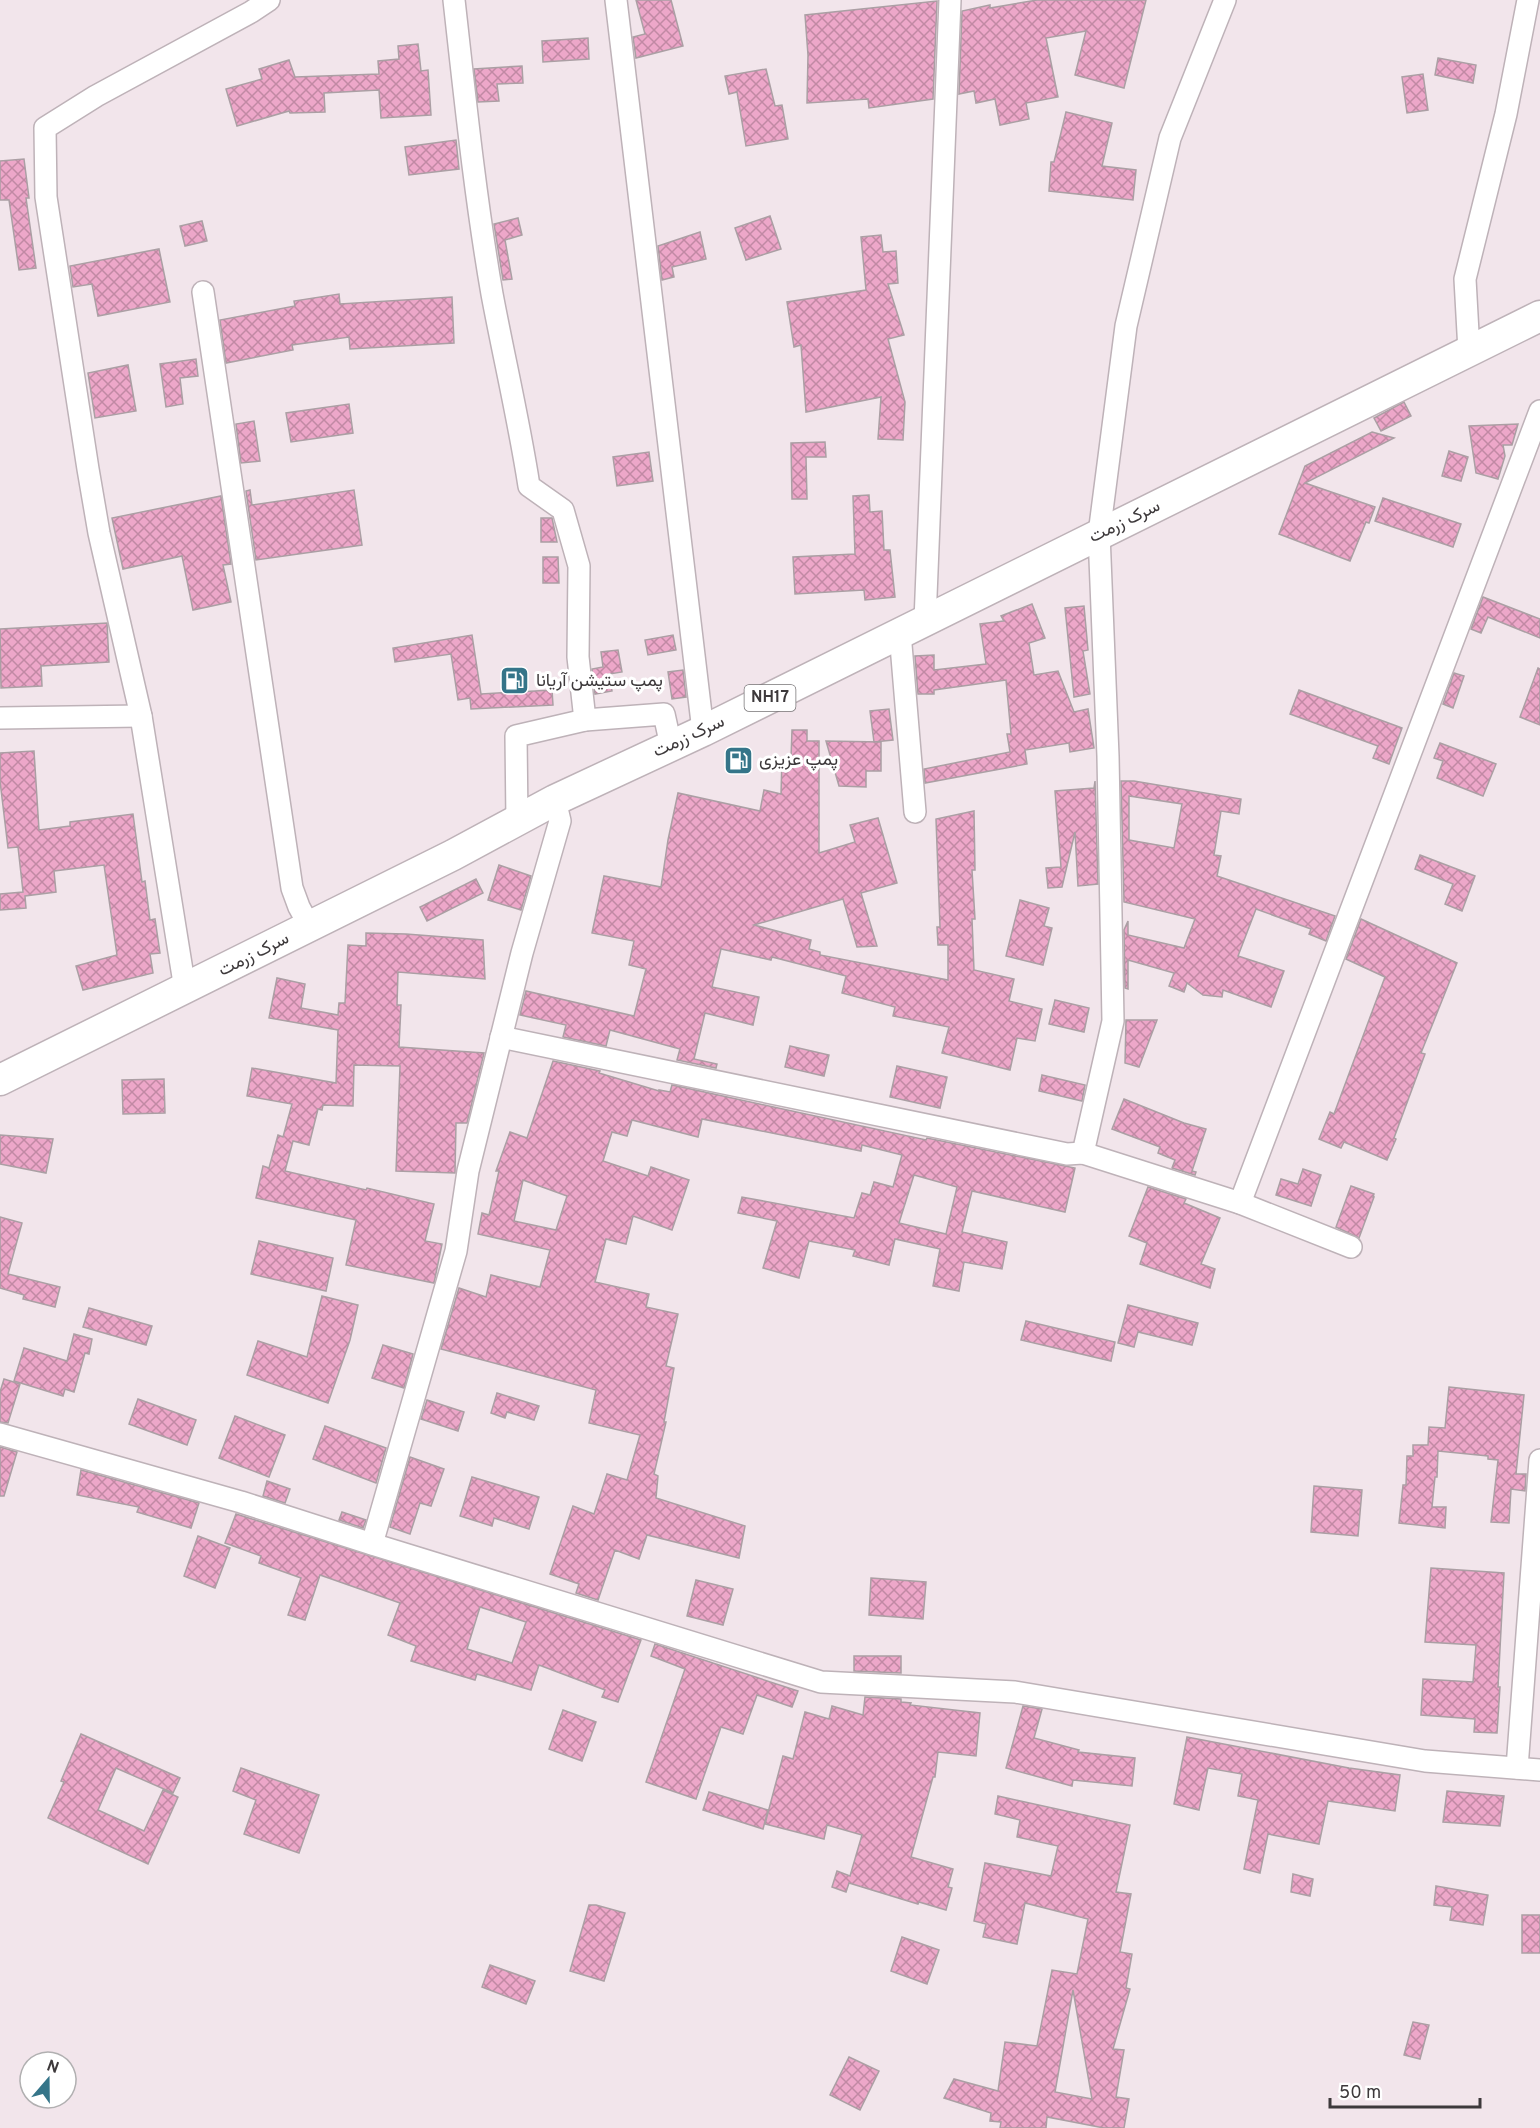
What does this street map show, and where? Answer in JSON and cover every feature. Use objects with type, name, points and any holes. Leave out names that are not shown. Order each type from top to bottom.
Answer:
[{"type":"highway","name":"سرک زرمت","points":[[0,1080],[310,927],[555,800],[703,731],[1540,316]]},
{"type":"street","points":[[185,989],[141,716],[99,533],[90,480],[46,197],[45,128],[96,96],[269,0]]},
{"type":"street","points":[[454,0],[468,129],[492,294],[518,416],[529,486],[563,510],[579,566],[578,657],[585,720]]},
{"type":"street","points":[[616,0],[703,731]]},
{"type":"street","points":[[915,812],[912,627],[950,0]]},
{"type":"street","points":[[1083,1153],[1113,1021],[1108,756],[1100,534],[1128,315],[1170,138],[1226,0]]},
{"type":"street","points":[[1469,351],[1465,279],[1506,114],[1528,0]]},
{"type":"street","points":[[203,292],[292,888],[299,908],[310,927]]},
{"type":"street","points":[[1240,1203],[1540,411]]},
{"type":"street","points":[[517,820],[516,736],[585,720],[664,714],[671,746]]},
{"type":"street","points":[[0,718],[141,716]]},
{"type":"street","points":[[372,1544],[456,1251],[468,1171],[522,953],[560,821],[555,800]]},
{"type":"street","points":[[501,1036],[1067,1154],[1083,1153],[1240,1203],[1351,1247]]},
{"type":"street","points":[[0,1434],[241,1502],[821,1682],[1015,1692],[1425,1761],[1540,1770]]},
{"type":"street","points":[[1518,1768],[1540,1460]]},
{"type":"building","points":[[636,0],[671,0],[683,46],[636,58],[633,37],[645,34]]},
{"type":"building","points":[[1037,0],[1146,0],[1124,88],[1075,75],[1086,31],[1046,38],[1058,97],[1026,103],[1029,119],[1000,125],[995,99],[976,103],[974,91],[959,94],[962,11],[990,5],[990,8]]},
{"type":"building","points":[[937,1],[933,99],[869,108],[868,99],[807,103],[808,55],[805,15]]},
{"type":"building","points":[[588,38],[589,59],[543,62],[542,41]]},
{"type":"building","points":[[418,44],[421,71],[428,70],[431,115],[381,118],[379,90],[324,93],[325,112],[290,113],[289,111],[237,126],[226,89],[262,79],[259,69],[289,60],[295,77],[379,74],[378,61],[399,59],[398,46]]},
{"type":"building","points":[[1438,58],[1476,65],[1473,83],[1435,75]]},
{"type":"building","points":[[522,66],[523,83],[497,84],[499,101],[478,102],[474,69]]},
{"type":"building","points":[[766,69],[775,106],[782,105],[788,139],[746,146],[737,92],[729,94],[725,76]]},
{"type":"building","points":[[1423,74],[1428,110],[1407,113],[1402,77]]},
{"type":"building","points":[[1066,112],[1112,123],[1102,166],[1136,170],[1133,200],[1049,191],[1051,162],[1054,162]]},
{"type":"building","points":[[456,140],[459,169],[409,175],[405,147]]},
{"type":"building","points":[[24,159],[29,198],[26,198],[36,268],[19,270],[9,200],[0,200],[0,161]]},
{"type":"building","points":[[770,216],[781,249],[746,260],[735,228]]},
{"type":"building","points":[[518,218],[522,235],[505,240],[512,279],[503,280],[494,224]]},
{"type":"building","points":[[202,221],[207,241],[185,246],[180,226]]},
{"type":"building","points":[[700,232],[706,259],[672,267],[674,277],[662,280],[658,246]]},
{"type":"building","points":[[881,235],[883,252],[896,251],[898,283],[888,284],[904,335],[888,339],[905,402],[903,440],[878,439],[881,397],[806,412],[801,345],[794,347],[787,302],[866,290],[861,237]]},
{"type":"building","points":[[159,249],[170,302],[98,316],[92,284],[73,287],[70,266]]},
{"type":"building","points":[[339,294],[340,304],[452,297],[454,343],[350,349],[349,337],[292,345],[293,350],[226,363],[220,320],[295,306],[294,301]]},
{"type":"building","points":[[196,359],[198,376],[180,378],[183,404],[166,407],[160,364]]},
{"type":"building","points":[[128,365],[136,411],[95,418],[88,373]]},
{"type":"building","points":[[1404,402],[1411,416],[1381,431],[1374,418]]},
{"type":"building","points":[[349,404],[353,433],[291,442],[286,413]]},
{"type":"building","points":[[254,421],[260,461],[241,463],[236,424]]},
{"type":"building","points":[[1518,424],[1512,445],[1503,445],[1505,456],[1498,479],[1476,473],[1469,426]]},
{"type":"building","points":[[1372,432],[1394,438],[1305,483],[1375,507],[1369,523],[1366,522],[1350,561],[1279,534],[1305,466]]},
{"type":"building","points":[[825,442],[826,457],[806,457],[807,499],[792,499],[791,443]]},
{"type":"building","points":[[1449,451],[1468,457],[1461,481],[1442,476]]},
{"type":"building","points":[[649,452],[653,481],[617,486],[613,457]]},
{"type":"building","points":[[250,490],[252,505],[354,490],[362,545],[256,560],[246,491]]},
{"type":"building","points":[[869,495],[870,512],[882,511],[884,550],[890,550],[895,597],[865,600],[864,590],[795,594],[793,557],[855,554],[853,496]]},
{"type":"building","points":[[221,496],[231,564],[223,565],[231,602],[193,610],[182,556],[123,569],[112,518]]},
{"type":"building","points":[[1383,498],[1461,524],[1453,547],[1375,521]]},
{"type":"building","points":[[541,518],[552,518],[557,542],[541,542]]},
{"type":"building","points":[[543,557],[558,557],[559,583],[543,583]]},
{"type":"building","points":[[1483,597],[1540,619],[1540,638],[1488,617],[1481,633],[1471,629]]},
{"type":"building","points":[[1032,604],[1045,638],[1029,643],[1034,675],[1058,671],[1074,712],[1088,709],[1094,748],[1070,752],[1069,743],[1025,750],[1027,764],[925,783],[924,769],[1010,752],[1007,734],[1011,734],[1006,680],[934,690],[934,694],[918,694],[915,656],[934,655],[934,670],[986,664],[980,624],[1004,621],[1001,616]]},
{"type":"building","points":[[1084,606],[1088,650],[1083,651],[1090,694],[1074,697],[1065,608]]},
{"type":"building","points":[[107,623],[109,662],[41,666],[42,686],[1,688],[0,629]]},
{"type":"building","points":[[472,635],[481,694],[552,690],[553,705],[471,709],[470,698],[458,700],[451,654],[395,662],[393,648]]},
{"type":"building","points":[[673,635],[676,650],[648,655],[645,640]]},
{"type":"building","points":[[618,650],[622,672],[609,674],[612,691],[595,694],[592,669],[603,667],[601,652]]},
{"type":"building","points":[[1538,668],[1540,669],[1540,725],[1520,717]]},
{"type":"building","points":[[683,670],[686,697],[672,699],[668,672]]},
{"type":"building","points":[[1454,673],[1464,676],[1453,708],[1443,704]]},
{"type":"building","points":[[1299,690],[1402,728],[1389,764],[1373,758],[1378,746],[1290,714]]},
{"type":"building","points":[[889,709],[893,740],[874,742],[870,711]]},
{"type":"building","points":[[792,730],[807,730],[807,741],[819,741],[819,853],[855,842],[850,825],[878,818],[897,883],[861,893],[877,946],[857,947],[843,899],[754,925],[811,940],[809,949],[820,952],[820,955],[948,980],[948,945],[938,945],[937,927],[940,927],[936,819],[974,811],[975,870],[972,870],[975,919],[972,919],[974,970],[1014,979],[1009,1001],[1042,1009],[1035,1041],[1017,1038],[1010,1070],[942,1053],[949,1027],[893,1016],[895,1007],[842,993],[846,976],[772,957],[771,960],[721,949],[712,987],[759,997],[753,1025],[705,1013],[694,1059],[717,1064],[716,1068],[677,1060],[680,1049],[610,1030],[606,1046],[563,1037],[566,1025],[520,1015],[526,991],[634,1016],[646,969],[629,965],[634,941],[592,933],[604,876],[661,887],[678,793],[760,811],[764,790],[781,794],[782,758],[791,758]]},
{"type":"building","points":[[826,741],[881,742],[881,771],[866,771],[866,787],[839,786]]},
{"type":"building","points":[[1440,743],[1496,764],[1483,796],[1437,778],[1443,761],[1434,758]]},
{"type":"building","points":[[34,751],[39,830],[70,826],[70,822],[133,814],[142,882],[145,881],[150,920],[155,919],[160,953],[150,954],[153,973],[83,990],[76,966],[117,955],[104,865],[54,871],[56,892],[25,896],[26,908],[0,910],[0,894],[23,892],[18,847],[8,848],[0,781],[0,753]]},
{"type":"building","points":[[1095,781],[1098,884],[1078,886],[1075,832],[1062,887],[1048,888],[1046,868],[1061,867],[1055,791],[1094,788]]},
{"type":"building","points":[[1121,781],[1134,781],[1241,799],[1239,814],[1221,811],[1214,855],[1221,856],[1217,876],[1335,916],[1326,941],[1309,934],[1311,929],[1256,909],[1238,956],[1284,971],[1271,1007],[1223,990],[1222,997],[1203,995],[1187,983],[1184,992],[1169,986],[1174,973],[1128,960],[1128,989],[1125,988],[1124,930],[1128,921],[1128,935],[1184,948],[1195,919],[1124,902]],"holes":[[[1129,796],[1182,804],[1174,848],[1129,840]]]},
{"type":"building","points":[[1420,855],[1475,876],[1462,911],[1445,904],[1453,884],[1415,869]]},
{"type":"building","points":[[499,865],[531,876],[521,910],[488,900]]},
{"type":"building","points":[[476,879],[483,893],[427,921],[420,907]]},
{"type":"building","points":[[1020,900],[1049,908],[1044,926],[1052,928],[1043,965],[1006,956]]},
{"type":"building","points":[[1361,919],[1457,963],[1421,1053],[1425,1054],[1387,1160],[1344,1142],[1341,1148],[1319,1139],[1330,1112],[1334,1114],[1385,977],[1346,959]]},
{"type":"building","points":[[366,933],[483,940],[485,979],[398,972],[397,1005],[401,1005],[399,1047],[484,1053],[467,1123],[456,1123],[455,1173],[396,1171],[400,1066],[354,1065],[353,1106],[323,1105],[322,1110],[318,1109],[309,1145],[293,1141],[285,1171],[434,1204],[425,1241],[442,1244],[434,1283],[346,1265],[356,1220],[256,1198],[263,1166],[269,1168],[278,1135],[283,1137],[292,1104],[247,1096],[252,1068],[336,1083],[338,1030],[269,1018],[277,978],[305,984],[301,1008],[338,1015],[339,1003],[345,1003],[348,945],[366,946]]},
{"type":"building","points":[[1055,1000],[1089,1008],[1084,1032],[1049,1024]]},
{"type":"building","points":[[1126,1020],[1157,1020],[1139,1067],[1125,1063]]},
{"type":"building","points":[[790,1046],[829,1055],[824,1076],[785,1067]]},
{"type":"building","points":[[553,1061],[600,1071],[599,1073],[659,1091],[670,1092],[672,1085],[926,1140],[927,1138],[1075,1168],[1065,1212],[972,1191],[962,1232],[1007,1242],[1002,1269],[964,1262],[959,1291],[933,1286],[940,1249],[895,1239],[889,1265],[853,1256],[855,1250],[809,1241],[799,1278],[763,1268],[777,1221],[738,1213],[742,1197],[854,1218],[862,1193],[870,1195],[874,1182],[893,1187],[902,1155],[862,1145],[861,1151],[702,1119],[698,1137],[632,1120],[627,1136],[612,1132],[603,1161],[648,1176],[651,1167],[689,1180],[672,1230],[633,1216],[626,1244],[606,1239],[595,1282],[649,1294],[646,1307],[678,1314],[666,1366],[674,1368],[664,1422],[666,1422],[654,1474],[658,1476],[656,1498],[745,1526],[739,1558],[647,1535],[639,1559],[615,1550],[598,1600],[576,1593],[579,1584],[550,1574],[573,1506],[594,1514],[607,1474],[627,1480],[640,1435],[589,1423],[596,1390],[441,1349],[459,1288],[486,1297],[491,1275],[540,1287],[550,1250],[478,1234],[482,1213],[489,1215],[499,1171],[496,1171],[510,1132],[527,1138]],"holes":[[[914,1175],[957,1187],[946,1234],[899,1223]],[[523,1180],[567,1196],[556,1230],[514,1221]]]},
{"type":"building","points":[[897,1066],[947,1077],[940,1108],[890,1097]]},
{"type":"building","points":[[1042,1075],[1085,1085],[1082,1101],[1039,1091]]},
{"type":"building","points":[[164,1079],[165,1113],[123,1114],[122,1080]]},
{"type":"building","points":[[1124,1099],[1184,1123],[1206,1129],[1192,1171],[1196,1172],[1195,1175],[1172,1168],[1175,1160],[1158,1153],[1160,1147],[1112,1129]]},
{"type":"building","points":[[0,1135],[53,1139],[46,1173],[0,1164]]},
{"type":"building","points":[[1303,1169],[1321,1175],[1311,1206],[1276,1195],[1281,1179],[1298,1184]]},
{"type":"building","points":[[1351,1186],[1374,1194],[1359,1238],[1336,1227]]},
{"type":"building","points":[[1148,1187],[1186,1199],[1184,1203],[1220,1218],[1201,1264],[1215,1269],[1210,1288],[1140,1264],[1147,1243],[1129,1236]]},
{"type":"building","points":[[0,1217],[22,1223],[8,1274],[60,1287],[55,1307],[23,1299],[24,1295],[0,1288]]},
{"type":"building","points":[[259,1241],[333,1258],[326,1291],[251,1274]]},
{"type":"building","points":[[322,1296],[358,1305],[350,1340],[328,1403],[247,1375],[258,1341],[307,1357]]},
{"type":"building","points":[[1128,1305],[1198,1323],[1192,1345],[1138,1332],[1134,1347],[1118,1343]]},
{"type":"building","points":[[89,1308],[152,1326],[146,1345],[83,1327]]},
{"type":"building","points":[[1026,1321],[1115,1342],[1111,1361],[1021,1340]]},
{"type":"building","points":[[74,1334],[92,1339],[89,1354],[85,1353],[74,1392],[65,1389],[63,1396],[14,1381],[24,1348],[67,1361]]},
{"type":"building","points":[[383,1345],[413,1354],[404,1388],[372,1378]]},
{"type":"building","points":[[4,1379],[20,1384],[8,1423],[0,1422],[0,1392]]},
{"type":"building","points":[[1449,1387],[1524,1395],[1516,1474],[1526,1474],[1525,1491],[1511,1489],[1509,1523],[1491,1522],[1498,1460],[1488,1459],[1488,1456],[1438,1451],[1432,1507],[1446,1507],[1445,1528],[1399,1523],[1403,1485],[1406,1485],[1407,1456],[1413,1456],[1413,1445],[1428,1445],[1429,1427],[1445,1428]]},
{"type":"building","points":[[497,1393],[539,1406],[534,1420],[507,1412],[505,1418],[491,1413]]},
{"type":"building","points":[[138,1399],[196,1420],[187,1445],[129,1424]]},
{"type":"building","points":[[427,1400],[464,1412],[458,1431],[421,1419]]},
{"type":"building","points":[[235,1416],[285,1435],[269,1477],[219,1458]]},
{"type":"building","points":[[325,1426],[386,1448],[376,1483],[313,1459]]},
{"type":"building","points":[[0,1447],[17,1452],[4,1496],[0,1496]]},
{"type":"building","points":[[410,1457],[444,1469],[431,1506],[420,1503],[410,1534],[390,1527]]},
{"type":"building","points":[[81,1470],[199,1503],[191,1528],[137,1512],[139,1507],[77,1495]]},
{"type":"building","points":[[472,1477],[539,1497],[529,1529],[494,1518],[492,1526],[460,1516]]},
{"type":"building","points":[[267,1481],[290,1489],[285,1503],[263,1496]]},
{"type":"building","points":[[1314,1486],[1362,1490],[1358,1536],[1311,1532]]},
{"type":"building","points":[[342,1512],[366,1520],[363,1528],[339,1520]]},
{"type":"building","points":[[236,1514],[641,1640],[618,1702],[602,1697],[605,1690],[539,1665],[531,1690],[477,1674],[475,1680],[411,1661],[416,1646],[388,1635],[400,1603],[320,1575],[305,1620],[288,1615],[301,1578],[259,1563],[261,1556],[225,1543]],"holes":[[[480,1607],[526,1622],[512,1663],[467,1649]]]},
{"type":"building","points":[[198,1536],[230,1548],[215,1588],[184,1576]]},
{"type":"building","points":[[1431,1568],[1504,1573],[1497,1733],[1474,1732],[1475,1719],[1421,1715],[1423,1679],[1473,1682],[1476,1645],[1425,1642]]},
{"type":"building","points":[[871,1578],[926,1582],[923,1619],[869,1615]]},
{"type":"building","points":[[696,1580],[733,1589],[723,1625],[687,1616]]},
{"type":"building","points":[[655,1644],[798,1691],[792,1707],[757,1695],[743,1734],[721,1727],[696,1799],[646,1782],[685,1669],[651,1656]]},
{"type":"building","points":[[854,1656],[901,1656],[901,1673],[854,1671]]},
{"type":"building","points":[[865,1697],[901,1699],[901,1702],[911,1703],[910,1705],[980,1713],[976,1756],[938,1752],[935,1777],[933,1777],[911,1857],[953,1869],[948,1887],[952,1888],[946,1910],[849,1883],[846,1892],[832,1887],[837,1871],[850,1876],[862,1835],[827,1825],[824,1839],[765,1824],[783,1756],[793,1759],[805,1712],[829,1719],[832,1706],[863,1715]]},
{"type":"building","points":[[1023,1706],[1042,1709],[1034,1738],[1079,1750],[1078,1752],[1135,1758],[1132,1786],[1073,1780],[1072,1786],[1006,1768]]},
{"type":"building","points":[[563,1710],[596,1722],[582,1761],[549,1749]]},
{"type":"building","points":[[81,1734],[180,1778],[173,1793],[116,1768],[98,1810],[144,1831],[163,1790],[178,1797],[148,1864],[48,1818]]},
{"type":"building","points":[[1187,1737],[1349,1768],[1400,1775],[1395,1811],[1328,1801],[1319,1844],[1268,1834],[1260,1873],[1244,1869],[1258,1800],[1238,1796],[1242,1774],[1208,1768],[1199,1810],[1174,1804]]},
{"type":"building","points":[[241,1768],[319,1795],[299,1853],[244,1834],[256,1800],[233,1791]]},
{"type":"building","points":[[1447,1791],[1504,1796],[1500,1826],[1443,1822]]},
{"type":"building","points":[[709,1792],[768,1810],[763,1829],[703,1810]]},
{"type":"building","points":[[998,1796],[1130,1825],[1116,1892],[1131,1894],[1120,1952],[1132,1954],[1126,1988],[1130,1989],[1113,2049],[1124,2050],[1116,2097],[1129,2099],[1124,2128],[1104,2128],[1047,2117],[1046,2128],[1000,2128],[1001,2122],[990,2121],[991,2113],[944,2098],[954,2079],[998,2091],[1005,2042],[1037,2046],[1052,1970],[1077,1974],[1088,1919],[1025,1903],[1017,1944],[983,1937],[986,1924],[974,1921],[985,1863],[1051,1876],[1058,1846],[1017,1837],[1020,1820],[995,1814]],"holes":[[[1073,1990],[1092,2099],[1055,2092]]]},
{"type":"building","points":[[1293,1874],[1313,1879],[1310,1896],[1291,1892]]},
{"type":"building","points":[[1436,1886],[1488,1895],[1483,1925],[1450,1920],[1452,1907],[1434,1905]]},
{"type":"building","points":[[589,1905],[625,1913],[604,1981],[570,1971]]},
{"type":"building","points":[[1522,1915],[1540,1915],[1540,1953],[1522,1953]]},
{"type":"building","points":[[902,1937],[939,1950],[927,1984],[891,1971]]},
{"type":"building","points":[[490,1965],[535,1981],[526,2004],[482,1987]]},
{"type":"building","points":[[1413,2022],[1429,2025],[1420,2059],[1404,2055]]},
{"type":"building","points":[[849,2057],[879,2071],[860,2110],[830,2095]]},
{"type":"place","name":"پمپ ستیشن آریانا","points":[[515,681]]},
{"type":"place","name":"پمپ عزیزی","points":[[738,760]]}]
